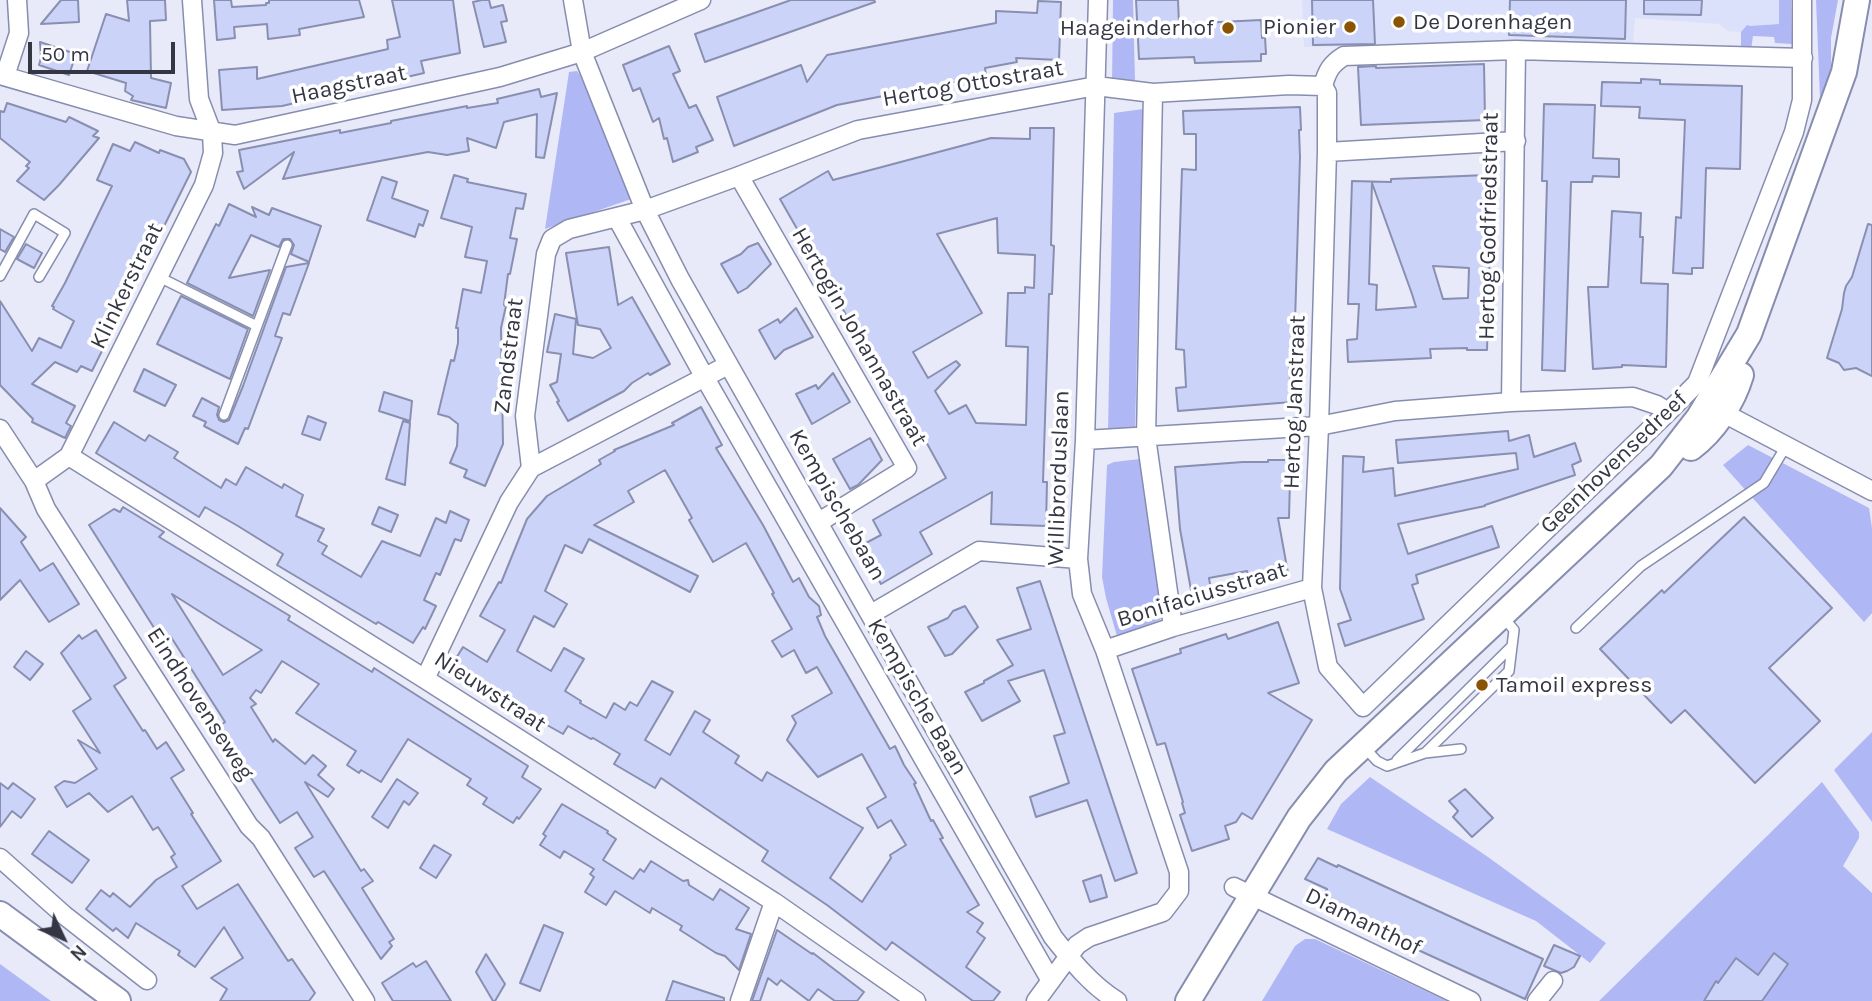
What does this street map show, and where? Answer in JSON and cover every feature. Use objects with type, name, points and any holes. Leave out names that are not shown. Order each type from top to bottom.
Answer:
[{"type":"street","points":[[2,76],[19,33],[17,0]]},
{"type":"street","points":[[192,0],[199,99],[212,133]]},
{"type":"street","name":"Kempischebaan","points":[[573,0],[582,52],[645,210],[680,279],[1053,937],[1100,991],[1118,1001]]},
{"type":"street","name":"Haagstraat","points":[[2,76],[176,126],[235,135],[500,76],[582,52],[701,0]]},
{"type":"street","name":"Willibrorduslaan","points":[[1069,958],[1077,945],[1089,937],[1163,912],[1179,891],[1179,872],[1105,650],[1082,594],[1079,559],[1098,0]]},
{"type":"street","name":"Geenhovensedreef","points":[[1363,706],[1697,383],[1794,132],[1802,100],[1802,0]]},
{"type":"street","name":"Geenhovensedreef","points":[[1188,1001],[1243,891],[1336,771],[1661,466],[1715,408],[1749,334],[1844,72],[1857,0]]},
{"type":"street","points":[[1324,86],[1332,63],[1344,56],[1516,50],[1802,58]]},
{"type":"street","name":"Hertog Godfriedstraat","points":[[1511,402],[1516,50]]},
{"type":"street","name":"Hertog Ottostraat","points":[[645,210],[858,130],[1096,86],[1153,93],[1289,85],[1324,86]]},
{"type":"street","name":"Hertog Janstraat","points":[[1324,86],[1327,93],[1327,152],[1312,588],[1328,667],[1363,706]]},
{"type":"street","points":[[1153,93],[1146,438],[1173,626]]},
{"type":"street","name":"Klinkerstraat","points":[[69,456],[204,185],[213,153],[212,133]]},
{"type":"street","points":[[1327,152],[1516,141]]},
{"type":"street","name":"Hertogin Johannastraat","points":[[739,176],[907,468],[819,522]]},
{"type":"street","name":"Zandstraat","points":[[531,468],[525,415],[546,254],[552,239],[569,229],[645,210]]},
{"type":"street","name":"Kempische Baan","points":[[617,218],[705,378],[1051,981]]},
{"type":"street","points":[[425,679],[509,502],[531,468],[728,365]]},
{"type":"street","points":[[1085,440],[1319,426],[1395,411],[1511,402],[1633,397],[1657,405],[1668,412]]},
{"type":"street","points":[[1715,408],[1872,491]]},
{"type":"street","name":"Eindhovenseweg","points":[[0,429],[34,481],[46,509],[167,700],[250,826],[261,838],[365,1001]]},
{"type":"street","points":[[34,481],[69,456]]},
{"type":"street","name":"Nieuwstraat","points":[[69,456],[774,902],[916,1001]]},
{"type":"street","points":[[871,614],[979,551],[1079,559]]},
{"type":"street","name":"Bonifaciusstraat","points":[[1105,650],[1173,626],[1312,588]]},
{"type":"street","points":[[0,859],[64,915],[147,980]]},
{"type":"street","name":"Diamanthof","points":[[1243,891],[1471,1001]]},
{"type":"street","points":[[740,1001],[774,902]]},
{"type":"street","points":[[0,914],[118,1001]]},
{"type":"street","points":[[1037,1001],[1069,958]]},
{"type":"street","points":[[1537,1001],[1553,981]]},
{"type":"lane","points":[[0,276],[34,214],[65,233],[39,276]]},
{"type":"lane","points":[[224,415],[287,245]]},
{"type":"lane","points":[[159,277],[257,326]]},
{"type":"lane","points":[[1576,628],[1641,566],[1764,483],[1786,446]]},
{"type":"lane","points":[[1424,753],[1510,671],[1514,630],[1501,615]]},
{"type":"lane","points":[[1393,764],[1512,646]]},
{"type":"lane","points":[[1363,746],[1377,761],[1387,766],[1424,753],[1461,749]]},
{"type":"shaded area","points":[[1113,0],[1133,0],[1135,80],[1112,85]]},
{"type":"shaded area","points":[[1302,0],[1779,0],[1780,24],[1747,25],[1741,32],[1728,31],[1719,24],[1635,18],[1633,42],[1304,47]]},
{"type":"shaded area","points":[[1779,0],[1791,0],[1792,44],[1775,43],[1774,37],[1753,36],[1751,50],[1741,50],[1741,32],[1747,25],[1779,24]]},
{"type":"shaded area","points":[[1816,0],[1838,0],[1831,38],[1831,66],[1826,96],[1820,98]]},
{"type":"shaded area","points":[[577,71],[631,199],[545,229],[569,72]]},
{"type":"shaded area","points":[[1143,109],[1135,430],[1108,432],[1114,113]]},
{"type":"shaded area","points":[[1748,445],[1869,508],[1872,528],[1872,613],[1864,622],[1723,465]]},
{"type":"shaded area","points":[[1140,459],[1165,608],[1160,620],[1117,636],[1102,577],[1107,465]]},
{"type":"shaded area","points":[[1872,732],[1872,822],[1834,770]]},
{"type":"shaded area","points":[[1370,777],[1488,857],[1606,943],[1590,963],[1536,921],[1327,829],[1341,804]]},
{"type":"shaded area","points":[[1822,782],[1859,832],[1859,838],[1843,866],[1872,893],[1872,1001],[1599,1001]]},
{"type":"shaded area","points":[[1305,939],[1315,939],[1447,1001],[1262,1001],[1295,946]]},
{"type":"shaded area","points":[[0,964],[51,1001],[0,1001]]},
{"type":"building","points":[[61,0],[78,0],[79,22],[41,24]]},
{"type":"building","points":[[127,0],[165,0],[166,20],[150,21],[151,78],[171,83],[166,108],[131,100],[133,96],[125,91],[126,83],[87,71],[106,14],[129,21]]},
{"type":"building","points":[[214,0],[231,0],[232,7],[266,5],[269,0],[359,0],[364,17],[299,29],[300,35],[268,39],[267,24],[234,27],[235,38],[217,40]]},
{"type":"building","points":[[392,0],[453,0],[460,53],[421,61],[424,73],[282,106],[222,110],[219,70],[257,67],[257,79],[388,49],[387,40],[400,37]]},
{"type":"building","points":[[489,0],[491,8],[503,5],[507,21],[501,22],[506,42],[484,47],[473,2]]},
{"type":"building","points":[[791,0],[875,2],[705,62],[695,34]]},
{"type":"building","name":"Haageinderhof","points":[[1136,0],[1178,0],[1179,24],[1261,20],[1266,54],[1261,54],[1261,61],[1195,63],[1194,57],[1139,59]]},
{"type":"building","points":[[1312,0],[1373,0],[1375,44],[1313,45]]},
{"type":"building","points":[[1510,0],[1626,0],[1625,39],[1509,35]]},
{"type":"building","points":[[1644,0],[1702,0],[1701,15],[1644,14]]},
{"type":"building","points":[[1038,1],[1061,2],[1059,60],[1016,58],[1017,62],[985,68],[986,76],[837,105],[734,146],[717,97],[801,65],[807,82],[827,55],[996,23],[996,11],[1037,13]]},
{"type":"building","points":[[40,42],[76,54],[69,75],[39,65]]},
{"type":"building","points":[[669,46],[680,71],[673,74],[689,108],[696,105],[713,140],[696,147],[698,152],[673,162],[659,118],[653,122],[640,88],[633,91],[623,65]]},
{"type":"building","points":[[1484,64],[1485,120],[1361,125],[1358,67]]},
{"type":"building","points":[[1641,79],[1660,80],[1660,84],[1742,86],[1740,169],[1706,168],[1703,268],[1692,268],[1692,274],[1673,273],[1676,217],[1681,218],[1685,120],[1639,118],[1640,107],[1601,106],[1602,82],[1641,83]]},
{"type":"building","points":[[539,89],[541,97],[557,93],[544,158],[536,157],[537,114],[504,122],[496,148],[467,138],[469,151],[447,155],[428,152],[283,179],[294,152],[244,189],[237,172],[243,171],[239,150],[340,130],[340,133],[467,106],[498,103],[497,99]]},
{"type":"building","points":[[7,103],[66,122],[69,117],[98,131],[93,136],[99,138],[44,200],[17,181],[29,168],[26,166],[30,162],[0,138],[0,111],[4,112]]},
{"type":"building","points":[[1544,104],[1595,105],[1593,158],[1619,159],[1619,177],[1593,176],[1592,182],[1571,182],[1565,371],[1542,370],[1547,181],[1542,181]]},
{"type":"building","points":[[1300,107],[1295,322],[1292,341],[1294,364],[1289,365],[1292,402],[1178,411],[1176,388],[1186,387],[1184,350],[1176,349],[1182,169],[1196,170],[1196,134],[1184,134],[1183,111]]},
{"type":"building","points":[[1030,128],[1054,128],[1051,245],[1054,246],[1052,294],[1049,294],[1043,482],[1047,482],[1046,526],[991,524],[992,492],[920,532],[932,554],[881,584],[864,554],[868,551],[864,544],[881,535],[873,520],[946,478],[924,438],[918,441],[780,199],[828,171],[833,180],[991,138],[1030,139]],"holes":[[[997,218],[998,253],[1035,255],[1034,288],[1025,287],[1025,293],[1008,293],[1006,346],[1028,347],[1026,425],[976,423],[966,405],[949,414],[935,391],[960,365],[956,361],[928,378],[913,352],[982,313],[937,234]]]},
{"type":"building","points":[[135,142],[159,153],[160,150],[184,159],[191,172],[92,371],[81,366],[77,372],[55,362],[32,384],[75,406],[66,423],[71,426],[65,438],[32,422],[33,419],[0,385],[0,301],[32,351],[39,338],[61,348],[74,321],[52,306],[112,186],[97,180],[113,144],[130,151]]},
{"type":"building","points":[[454,175],[468,179],[467,182],[526,194],[523,209],[516,208],[510,238],[517,239],[508,274],[506,306],[501,328],[503,444],[485,486],[464,477],[467,470],[450,463],[457,446],[458,424],[449,417],[438,414],[451,360],[454,361],[458,343],[456,328],[463,289],[481,293],[487,261],[465,257],[472,227],[441,218]]},
{"type":"building","points":[[1487,175],[1490,247],[1487,350],[1430,349],[1431,358],[1348,362],[1347,340],[1357,339],[1359,304],[1348,304],[1352,181],[1391,182],[1391,179]],"holes":[[[1372,183],[1412,294],[1416,307],[1376,310],[1377,285],[1369,284]],[[1433,266],[1469,268],[1468,298],[1443,299]]]},
{"type":"building","points":[[382,177],[397,182],[392,198],[428,211],[423,226],[419,224],[415,237],[367,220]]},
{"type":"building","points":[[229,204],[256,217],[252,207],[269,215],[272,208],[321,226],[309,262],[291,254],[294,245],[290,239],[283,239],[279,247],[251,235],[229,278],[270,270],[253,316],[187,283]]},
{"type":"building","points":[[1612,211],[1641,213],[1641,283],[1668,284],[1666,367],[1622,365],[1593,369],[1588,287],[1608,287]]},
{"type":"building","points":[[1868,224],[1872,225],[1872,376],[1856,368],[1844,370],[1839,363],[1827,358],[1846,286],[1852,277]]},
{"type":"building","points":[[0,229],[14,237],[5,252],[0,249]]},
{"type":"building","points":[[758,243],[771,264],[747,288],[738,293],[721,264]]},
{"type":"building","points":[[26,244],[42,253],[34,268],[17,259]]},
{"type":"building","points":[[609,247],[618,305],[632,297],[670,364],[650,375],[648,373],[624,391],[568,421],[550,385],[557,382],[561,354],[547,352],[555,314],[576,319],[573,354],[593,358],[611,348],[600,329],[578,325],[566,253]]},
{"type":"building","points":[[309,263],[290,315],[283,313],[275,336],[282,338],[248,429],[245,428],[238,444],[204,426],[206,422],[193,416],[202,398],[219,407],[219,420],[229,420],[286,267]]},
{"type":"building","points":[[181,296],[248,329],[230,379],[157,344]]},
{"type":"building","points":[[796,308],[813,337],[784,350],[775,359],[759,330],[778,319],[780,323]]},
{"type":"building","points":[[144,369],[176,385],[165,406],[134,391]]},
{"type":"building","points":[[833,373],[850,402],[812,424],[796,394],[816,385],[818,389]]},
{"type":"building","points":[[384,392],[412,401],[410,421],[379,411]]},
{"type":"building","points":[[701,407],[722,445],[716,448],[763,525],[793,582],[799,578],[809,597],[819,606],[821,615],[817,617],[825,636],[890,749],[895,746],[916,783],[914,784],[931,821],[933,820],[943,838],[940,839],[979,905],[967,912],[983,923],[977,932],[985,938],[966,967],[1000,992],[993,1001],[973,1001],[892,942],[886,950],[827,905],[762,861],[768,851],[661,778],[655,788],[614,764],[620,754],[593,738],[568,726],[563,734],[522,711],[521,713],[450,668],[463,647],[487,662],[505,630],[480,616],[499,582],[501,583],[527,519],[547,496],[601,464],[599,460],[614,450],[674,425],[672,423]],"holes":[[[665,470],[692,518],[689,520],[713,562],[746,543],[792,629],[772,641],[782,657],[794,650],[806,673],[817,667],[832,693],[792,716],[796,723],[787,740],[818,777],[862,754],[886,797],[867,808],[878,828],[891,820],[906,845],[890,855],[891,858],[862,902],[830,878],[863,828],[767,772],[762,781],[735,763],[739,756],[703,732],[710,720],[695,711],[670,755],[645,740],[673,692],[652,681],[637,706],[630,702],[625,710],[614,703],[606,718],[565,691],[584,659],[564,648],[551,671],[517,651],[534,616],[554,627],[567,604],[545,591],[565,545],[582,553],[589,539],[690,592],[698,576],[594,525],[634,502],[628,491]]]},
{"type":"building","points":[[308,416],[326,423],[320,440],[302,434]]},
{"type":"building","points":[[403,421],[410,423],[405,485],[386,479]]},
{"type":"building","points":[[114,422],[145,441],[149,435],[178,452],[174,458],[221,488],[226,479],[236,485],[246,467],[282,488],[284,484],[303,495],[296,516],[324,529],[318,541],[327,546],[322,554],[361,577],[382,541],[420,556],[436,518],[446,523],[450,511],[469,520],[461,541],[455,539],[440,575],[436,573],[424,600],[436,606],[425,629],[423,627],[413,643],[378,622],[376,624],[277,565],[283,554],[238,526],[205,507],[199,517],[96,453]]},
{"type":"building","points":[[1508,431],[1509,441],[1529,435],[1534,457],[1575,443],[1581,461],[1572,465],[1575,475],[1485,506],[1398,524],[1408,554],[1492,526],[1499,547],[1416,575],[1418,583],[1412,585],[1424,619],[1345,646],[1338,624],[1351,620],[1340,589],[1343,456],[1364,457],[1363,472],[1393,468],[1395,496],[1518,469],[1516,453],[1398,463],[1396,440]]},
{"type":"building","points":[[870,438],[882,460],[858,485],[850,489],[833,459]]},
{"type":"building","points":[[1295,460],[1294,480],[1290,480],[1289,518],[1278,518],[1288,573],[1249,580],[1247,571],[1209,578],[1212,596],[1194,599],[1180,529],[1175,467]]},
{"type":"building","points":[[123,507],[164,532],[159,537],[290,616],[288,620],[372,672],[374,668],[528,766],[522,777],[541,789],[513,823],[483,804],[487,798],[467,785],[471,779],[408,739],[381,782],[347,765],[356,751],[296,713],[319,684],[282,661],[261,693],[256,690],[250,698],[256,704],[251,707],[273,742],[275,739],[305,764],[313,755],[326,766],[318,775],[334,789],[328,797],[305,782],[361,871],[364,869],[373,881],[362,888],[394,939],[389,942],[392,946],[381,959],[324,871],[314,877],[295,848],[313,837],[297,812],[280,823],[218,727],[225,722],[171,637],[163,642],[89,525],[114,509],[120,512]],"holes":[[[172,594],[262,650],[223,675]]]},
{"type":"building","points":[[379,507],[398,515],[391,532],[372,524]]},
{"type":"building","points":[[0,508],[26,537],[21,542],[40,571],[53,563],[79,604],[49,622],[20,580],[0,600]]},
{"type":"building","points":[[1744,517],[1832,608],[1769,668],[1820,721],[1755,783],[1685,710],[1671,723],[1600,649]]},
{"type":"building","points":[[1040,581],[1137,873],[1115,881],[1087,800],[1036,817],[1030,797],[1069,783],[1054,736],[1065,733],[1044,670],[1008,681],[1020,701],[982,721],[965,692],[1013,665],[997,640],[1031,629],[1017,588]]},
{"type":"building","points":[[965,606],[978,627],[952,654],[945,656],[928,627]]},
{"type":"building","points":[[1278,622],[1299,683],[1268,693],[1312,720],[1252,819],[1242,813],[1236,822],[1225,826],[1229,839],[1192,851],[1180,815],[1185,813],[1183,802],[1165,743],[1157,745],[1132,669],[1181,653],[1180,649],[1226,634],[1228,639]]},
{"type":"building","points":[[96,630],[126,678],[114,686],[157,749],[166,742],[184,770],[171,778],[221,861],[182,886],[197,909],[238,884],[288,961],[292,959],[315,993],[309,1001],[220,1001],[227,989],[211,978],[243,958],[224,927],[195,967],[178,955],[180,951],[136,923],[128,938],[116,928],[113,931],[86,909],[101,890],[110,897],[113,893],[130,907],[156,880],[177,867],[171,857],[175,854],[158,827],[153,830],[132,796],[108,812],[89,793],[67,807],[55,787],[64,781],[75,783],[97,769],[78,740],[100,753],[73,711],[91,699],[61,653],[79,635],[82,639]]},
{"type":"building","points":[[26,651],[43,664],[30,680],[14,667]]},
{"type":"building","points":[[397,779],[418,793],[409,805],[404,801],[388,828],[372,817]]},
{"type":"building","points":[[0,783],[8,789],[13,783],[35,799],[21,818],[12,811],[0,827]]},
{"type":"building","points":[[1465,789],[1493,818],[1472,837],[1453,817],[1458,811],[1449,801]]},
{"type":"building","points":[[562,804],[608,831],[607,833],[616,839],[603,860],[633,879],[640,869],[644,872],[651,861],[683,881],[688,880],[689,885],[713,900],[720,889],[749,908],[736,929],[751,934],[739,970],[725,956],[680,930],[682,926],[652,908],[650,913],[615,891],[606,905],[585,892],[594,877],[590,874],[594,869],[564,851],[560,858],[540,845],[546,836],[543,834]]},
{"type":"building","points":[[49,831],[89,860],[72,883],[32,854]]},
{"type":"building","points":[[434,845],[451,855],[436,878],[420,868]]},
{"type":"building","points":[[1318,858],[1543,959],[1525,999],[1320,905],[1327,889],[1305,879]]},
{"type":"building","points":[[1101,875],[1107,897],[1090,902],[1083,881]]},
{"type":"building","points":[[544,925],[563,933],[540,991],[520,983]]},
{"type":"building","points":[[777,930],[813,953],[864,992],[857,1001],[835,1001],[818,989],[809,1001],[781,980],[777,985],[768,978],[760,1001],[752,1001]]},
{"type":"building","points":[[1554,945],[1580,956],[1574,967],[1561,973],[1544,966]]},
{"type":"building","points":[[1774,953],[1788,964],[1762,1001],[1704,1001],[1716,981],[1718,983],[1736,958],[1758,975]]},
{"type":"building","points":[[486,954],[505,984],[495,1001],[476,972]]},
{"type":"building","points":[[426,961],[451,1001],[393,1001],[382,983],[413,963],[416,967]]},
{"type":"building","points":[[673,981],[724,998],[724,1001],[666,1001]]},
{"type":"place","name":"De Dorenhagen","points":[[1399,22]]},
{"type":"place","name":"Pionier","points":[[1350,27]]},
{"type":"place","name":"Haageinderhof","points":[[1228,28]]},
{"type":"place","name":"Tamoil express","points":[[1482,685]]}]
